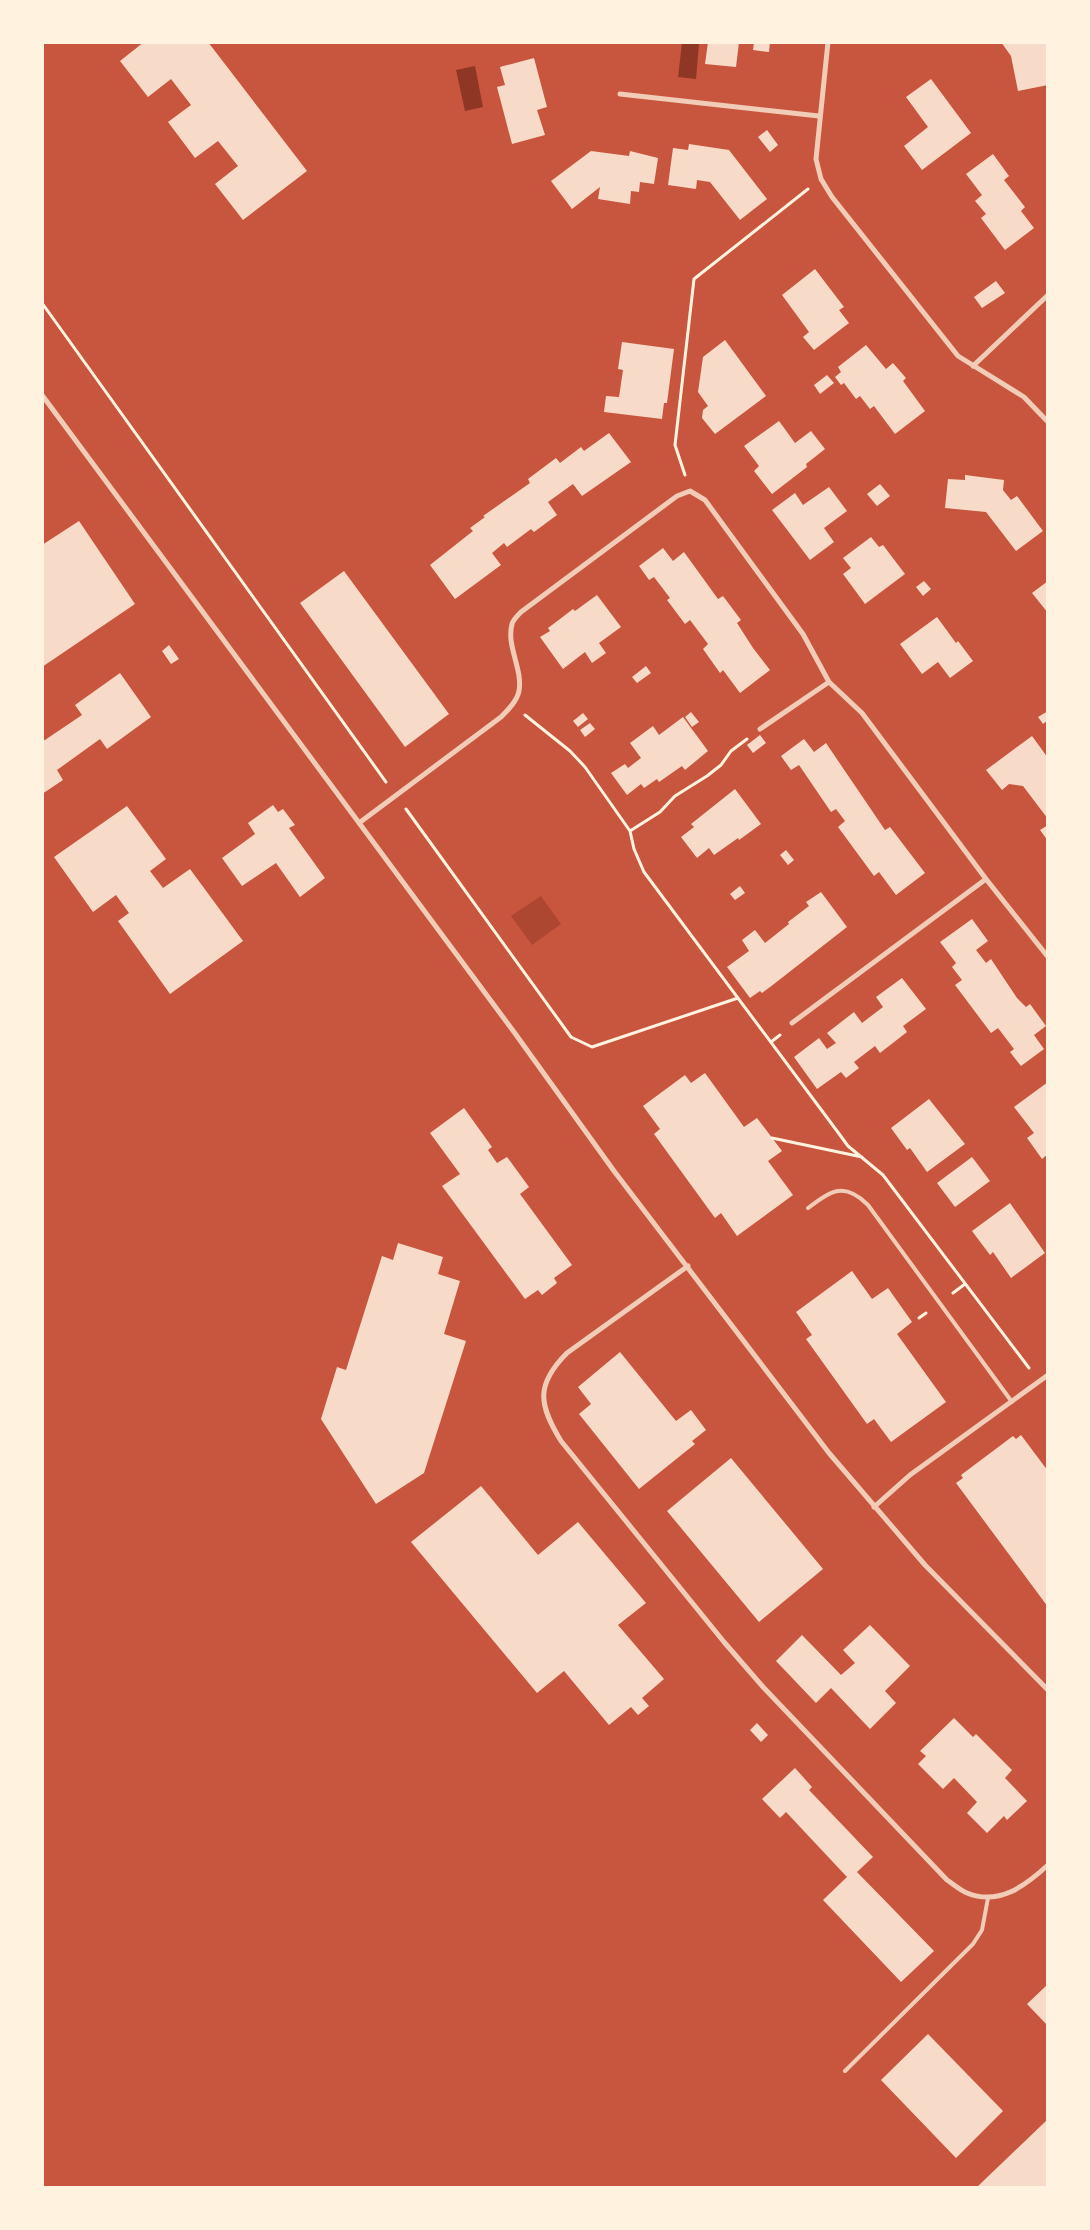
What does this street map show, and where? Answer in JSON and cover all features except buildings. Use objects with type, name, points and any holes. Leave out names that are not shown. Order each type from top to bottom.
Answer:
[{"type":"street","points":[[828,42],[816,159],[821,179],[832,197],[958,356],[1024,397],[1048,422]]},
{"type":"street","points":[[620,94],[819,116]]},
{"type":"street","points":[[973,366],[1048,295]]},
{"type":"street","points":[[42,395],[614,1171],[829,1453],[926,1565],[1048,1690]]},
{"type":"street","points":[[359,823],[501,717],[512,706],[519,692],[519,678],[512,638],[512,623],[521,612],[677,496],[690,491],[705,500],[803,634],[829,682],[862,713],[986,879],[1048,957]]},
{"type":"street","points":[[760,729],[829,682]]},
{"type":"street","points":[[792,1023],[986,879]]},
{"type":"street","points":[[688,1266],[567,1353],[554,1366],[545,1382],[545,1400],[548,1418],[561,1442],[724,1642],[764,1688],[947,1880],[966,1893],[988,1898],[1006,1895],[1026,1884],[1048,1865]]},
{"type":"street","points":[[874,1507],[910,1475],[1048,1375]]},
{"type":"lane","points":[[808,1208],[838,1190],[858,1195],[868,1205],[941,1302],[1012,1402]]},
{"type":"lane","points":[[845,2071],[973,1944],[982,1930],[988,1898]]},
{"type":"path","points":[[690,491],[675,445],[694,280],[821,179]]},
{"type":"path","points":[[42,303],[571,1037],[592,1047],[738,998]]},
{"type":"path","points":[[512,706],[570,751],[585,767],[630,831],[634,849],[644,872],[836,1131],[848,1146],[883,1175],[1038,1381]]},
{"type":"path","points":[[630,831],[660,812],[675,796],[707,776],[721,765],[731,750],[760,729]]},
{"type":"path","points":[[772,1138],[862,1157]]},
{"type":"shaded area","points":[[682,43],[699,44],[696,79],[678,77]]},
{"type":"shaded area","points":[[475,66],[483,107],[465,111],[456,70]]},
{"type":"shaded area","points":[[541,896],[561,924],[532,945],[511,916]]}]
